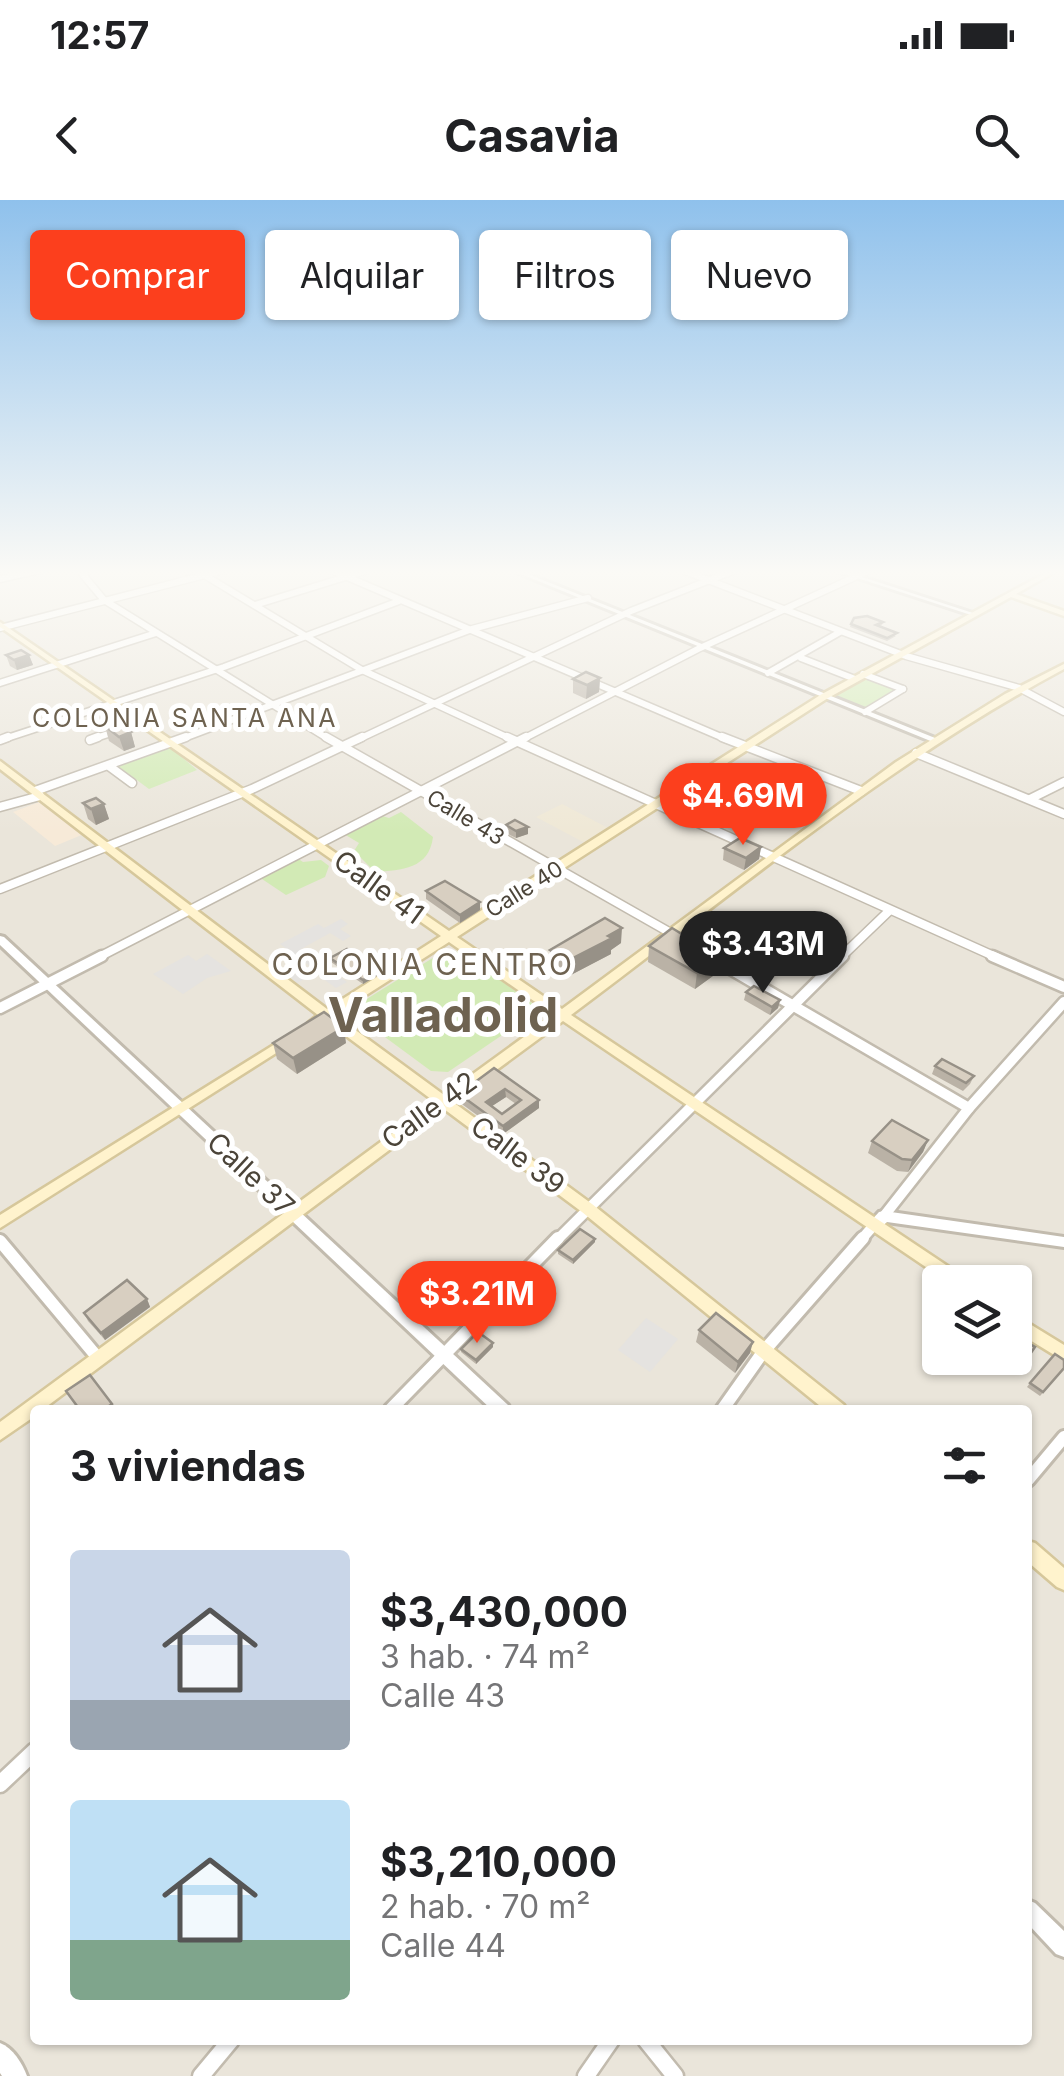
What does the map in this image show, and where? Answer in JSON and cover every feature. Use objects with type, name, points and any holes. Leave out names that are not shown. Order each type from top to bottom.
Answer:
[{"type":"main road","name":"Calle 41","points":[[47,658],[562,1013],[880,1220],[937,1265]]},
{"type":"main road","name":"Calle 40","points":[[0,1222],[825,696],[895,658]]},
{"type":"main road","name":"Calle 42","points":[[36,1405],[290,1211],[672,934],[861,791],[1018,688],[1064,666]]},
{"type":"main road","name":"Calle 39","points":[[0,764],[587,1208],[832,1405]]},
{"type":"main road","points":[[1032,1333],[1064,1354]]},
{"type":"main road","name":"Calle 42","points":[[0,1432],[30,1409]]},
{"type":"main road","points":[[1032,1553],[1064,1580]]},
{"type":"street","points":[[0,683],[78,658]]},
{"type":"street","name":"Calle 43","points":[[197,658],[272,707],[688,944]]},
{"type":"street","points":[[0,740],[247,658]]},
{"type":"street","points":[[342,658],[364,672],[772,860],[1064,986]]},
{"type":"street","points":[[0,807],[400,658]]},
{"type":"street","points":[[0,889],[244,792],[536,658],[745,747],[861,791]]},
{"type":"street","points":[[0,1008],[681,658]]},
{"type":"street","points":[[731,658],[936,740]]},
{"type":"street","points":[[768,673],[801,658],[903,689],[865,712]]},
{"type":"street","points":[[913,658],[1018,688],[1064,712]]},
{"type":"street","points":[[90,740],[142,723]]},
{"type":"street","points":[[916,753],[1064,814]]},
{"type":"street","points":[[108,766],[132,783]]},
{"type":"street","points":[[1030,799],[1064,782]]},
{"type":"street","points":[[395,1405],[694,1100],[890,911]]},
{"type":"street","name":"Calle 37","points":[[0,939],[50,981],[498,1405]]},
{"type":"street","points":[[704,954],[970,1108]]},
{"type":"street","points":[[726,1405],[764,1352],[1064,1002]]},
{"type":"street","points":[[880,1220],[1064,1242]]},
{"type":"street","points":[[0,1242],[98,1358]]},
{"type":"street","points":[[1032,1475],[1064,1437]]},
{"type":"street","points":[[0,1784],[30,1755]]},
{"type":"street","points":[[1032,1914],[1064,1946]]},
{"type":"street","points":[[201,2076],[227,2045]]},
{"type":"street","points":[[586,2076],[607,2045]]},
{"type":"street","points":[[650,2045],[675,2076]]},
{"type":"street","points":[[0,2054],[16,2076]]},
{"type":"shaded area","points":[[0,658],[1064,658],[1064,2076],[0,2076]]},
{"type":"shaded area","points":[[42,801],[84,834],[55,846],[13,812]]},
{"type":"shaded area","points":[[562,804],[610,829],[585,843],[536,817]]},
{"type":"shaded area","points":[[341,919],[348,924],[340,929],[351,936],[343,941],[330,933],[301,949],[347,982],[336,988],[315,973],[297,983],[290,977],[310,966],[280,944],[318,924],[324,928]]},
{"type":"shaded area","points":[[207,954],[231,971],[207,978],[183,994],[153,974],[188,955],[196,961]]},
{"type":"shaded area","points":[[646,1318],[678,1339],[650,1372],[618,1350]]},
{"type":"green space","points":[[863,678],[897,690],[864,710],[831,698]]},
{"type":"green space","points":[[170,747],[197,770],[149,789],[118,766]]},
{"type":"green space","points":[[401,812],[433,837],[430,848],[413,866],[375,872],[354,851],[359,843],[344,834],[379,815],[389,818]]},
{"type":"green space","points":[[297,858],[303,862],[321,860],[329,866],[325,877],[286,895],[259,877]]},
{"type":"green space","points":[[444,951],[461,952],[532,1003],[533,1014],[448,1072],[431,1071],[355,1015],[357,1005]]},
{"type":"building","points":[[586,672],[600,678],[587,685],[573,679]]},
{"type":"building","points":[[118,724],[131,732],[119,737],[105,726]]},
{"type":"building","points":[[96,798],[104,804],[91,809],[83,803]]},
{"type":"building","points":[[515,820],[528,827],[516,831],[506,825]]},
{"type":"building","points":[[740,838],[761,847],[746,858],[724,848]]},
{"type":"building","points":[[445,881],[480,902],[460,915],[426,891]]},
{"type":"building","points":[[605,918],[622,928],[608,936],[612,938],[567,961],[550,950]]},
{"type":"building","points":[[672,928],[719,957],[697,973],[649,946]]},
{"type":"building","points":[[347,949],[380,970],[363,980],[330,958]]},
{"type":"building","points":[[754,986],[780,1000],[772,1007],[746,992]]},
{"type":"building","points":[[324,1012],[344,1027],[293,1058],[273,1043]]},
{"type":"building","points":[[942,1059],[974,1076],[966,1083],[935,1066]]},
{"type":"building","points":[[494,1068],[539,1100],[503,1126],[459,1094]],"holes":[[[505,1089],[521,1100],[502,1114],[486,1102]]]},
{"type":"building","points":[[892,1120],[928,1140],[912,1160],[902,1159],[872,1141]]},
{"type":"building","points":[[580,1229],[595,1239],[573,1260],[558,1250]]},
{"type":"building","points":[[127,1280],[147,1299],[101,1333],[84,1313]]},
{"type":"building","points":[[716,1313],[753,1342],[738,1362],[699,1330]]},
{"type":"building","points":[[478,1332],[493,1343],[476,1360],[461,1349]]},
{"type":"building","points":[[1055,1354],[1064,1360],[1064,1368],[1043,1392],[1030,1383]]},
{"type":"building","points":[[90,1375],[112,1404],[76,1405],[66,1391]]},
{"type":"district","name":"COLONIA SANTA ANA","points":[[185,718]]},
{"type":"district","name":"COLONIA CENTRO","points":[[423,965]]},
{"type":"district","name":"Valladolid","points":[[443,1015]]}]
